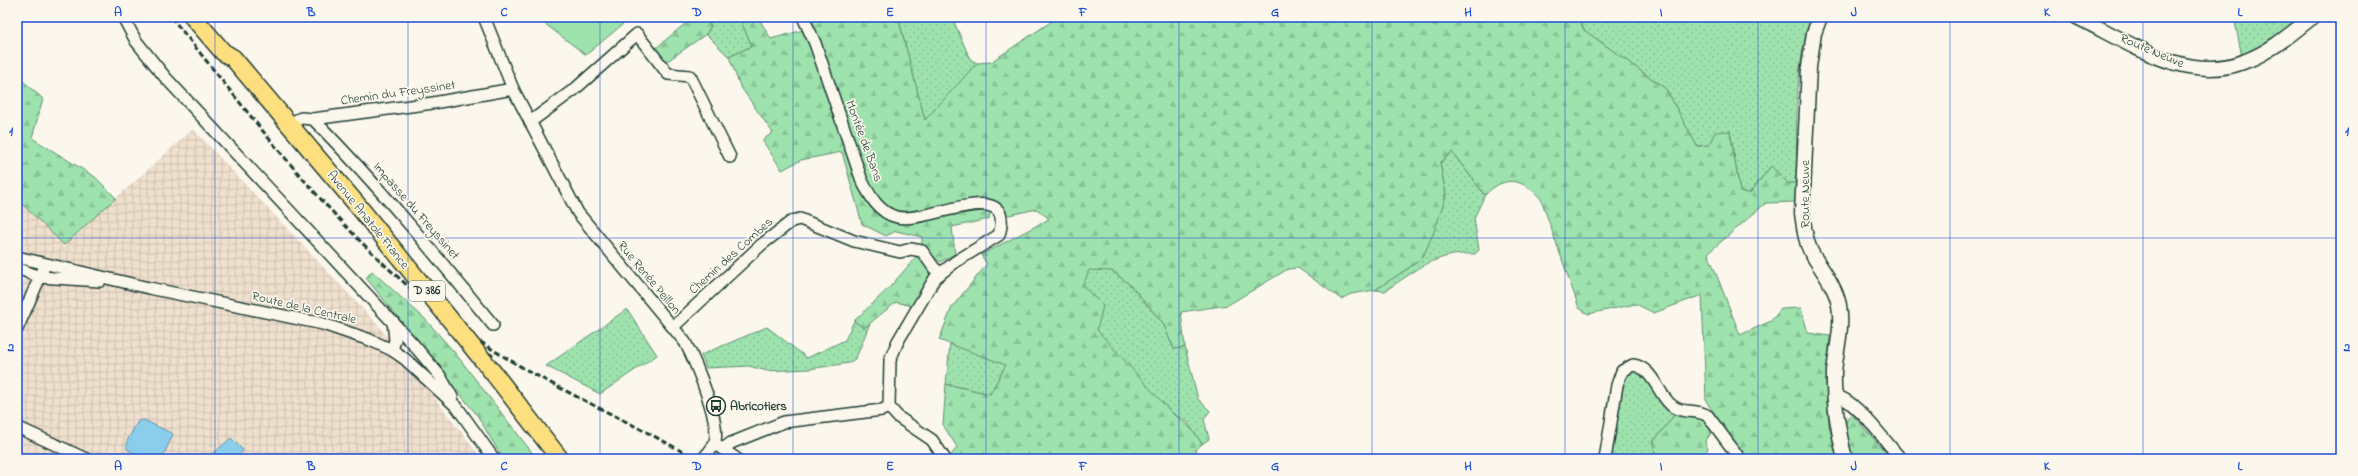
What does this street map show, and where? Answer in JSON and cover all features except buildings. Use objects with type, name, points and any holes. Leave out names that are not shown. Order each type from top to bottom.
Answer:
[{"type":"main road","name":"Avenue Anatole France","points":[[193,17],[223,52],[233,58],[359,207],[495,375],[559,458]]},
{"type":"main road","name":"Avenue Anatole France","points":[[204,17],[229,47],[233,58]]},
{"type":"street","points":[[123,17],[136,41],[165,77],[393,321],[440,376],[458,406]]},
{"type":"street","name":"Rue Renée Peillon","points":[[484,17],[513,89],[578,213],[685,342],[700,374],[719,446]]},
{"type":"street","name":"Montée de Bans","points":[[803,17],[815,43],[862,181],[870,197],[881,209],[896,217],[915,218],[977,204],[994,206],[999,209],[1002,214],[1003,224],[999,235],[941,272]]},
{"type":"street","name":"Route Neuve","points":[[1820,17],[1814,33],[1809,67],[1802,213],[1805,235],[1811,250],[1831,284],[1839,306],[1840,327],[1834,372],[1836,418],[1845,459]]},
{"type":"street","name":"Route Neuve","points":[[2077,17],[2169,61],[2197,68],[2211,69],[2233,66],[2256,56],[2312,17]]},
{"type":"street","points":[[530,122],[575,89],[637,34],[668,74],[690,76],[730,157]]},
{"type":"street","name":"Chemin du Freyssinet","points":[[288,124],[301,118],[313,119],[433,103],[513,89]]},
{"type":"street","name":"Impasse du Freyssinet","points":[[313,119],[350,156],[493,325]]},
{"type":"street","name":"Chemin des Combes","points":[[673,327],[761,245],[792,221],[800,220],[854,241],[900,252],[911,249],[922,251],[934,268],[941,272]]},
{"type":"street","name":"Route de la Centrale","points":[[17,257],[46,262],[130,284],[323,324],[348,331],[392,350],[405,359],[458,406],[494,459]]},
{"type":"street","points":[[17,329],[46,262]]},
{"type":"street","name":"Route de la Centrale","points":[[17,268],[40,277],[130,284]]},
{"type":"street","points":[[941,272],[914,313],[890,360],[889,408],[898,417],[932,440],[945,459]]},
{"type":"street","points":[[392,350],[395,340],[393,321]]},
{"type":"street","points":[[405,359],[413,344]]},
{"type":"street","points":[[1605,459],[1619,378],[1625,368],[1633,365],[1646,370],[1666,399],[1676,409],[1702,412],[1708,416],[1740,459]]},
{"type":"street","points":[[1835,396],[1840,396],[1851,402],[1901,459]]},
{"type":"street","points":[[703,459],[719,446],[784,422],[889,408]]},
{"type":"street","points":[[17,427],[86,459]]},
{"type":"street","points":[[719,446],[737,459]]},
{"type":"shaded area","points":[[193,129],[378,325],[482,459],[104,459],[91,453],[88,459],[17,459],[17,295],[33,254],[17,251],[17,199],[64,245]]},
{"type":"green space","points":[[536,17],[629,17],[629,19],[586,55]]},
{"type":"green space","points":[[693,17],[706,17],[711,26],[706,34],[666,62],[656,48]]},
{"type":"green space","points":[[706,17],[739,17],[752,46],[729,57],[706,34],[711,26]]},
{"type":"green space","points":[[739,17],[758,17],[771,39],[803,30],[825,84],[855,175],[868,204],[879,215],[890,221],[908,224],[918,223],[972,208],[990,212],[989,219],[952,227],[955,254],[940,262],[922,246],[922,237],[896,231],[886,236],[862,224],[842,152],[801,160],[782,170],[762,140],[773,133],[740,86],[729,57],[752,46]]},
{"type":"green space","points":[[811,17],[898,17],[925,120],[977,63],[991,62],[1058,17],[1578,17],[1584,30],[1666,89],[1697,146],[1709,145],[1715,132],[1730,131],[1740,192],[1750,193],[1771,166],[1789,184],[1796,182],[1795,202],[1766,203],[1708,253],[1740,335],[1771,321],[1781,309],[1801,308],[1808,333],[1830,336],[1826,386],[1829,425],[1837,459],[1745,459],[1706,401],[1702,295],[1654,313],[1636,304],[1588,314],[1579,308],[1541,199],[1521,183],[1514,182],[1500,184],[1492,188],[1485,195],[1452,152],[1440,163],[1446,195],[1436,227],[1422,259],[1375,290],[1351,294],[1341,299],[1298,268],[1288,269],[1228,305],[1181,312],[1185,347],[1174,349],[1163,323],[1129,284],[1112,271],[1089,270],[1083,286],[1103,306],[1097,330],[1172,413],[1192,430],[1202,444],[1195,450],[1201,459],[951,459],[950,457],[957,447],[943,425],[946,384],[990,394],[1006,365],[939,340],[952,307],[987,264],[981,255],[1049,219],[1037,209],[1009,215],[998,204],[909,216],[880,203],[869,188],[845,124]]},
{"type":"green space","points":[[898,17],[952,17],[970,59],[977,63],[925,121]]},
{"type":"green space","points":[[1578,17],[1813,17],[1806,36],[1799,77],[1797,98],[1796,182],[1789,184],[1771,166],[1750,193],[1740,192],[1730,131],[1709,145],[1697,146],[1666,89],[1584,30]]},
{"type":"green space","points":[[2234,17],[2301,17],[2274,39],[2242,57]]},
{"type":"green space","points":[[17,63],[22,80],[43,99],[32,138],[95,177],[116,198],[64,245],[17,199]]},
{"type":"green space","points":[[1452,152],[1485,195],[1474,218],[1479,250],[1475,254],[1461,254],[1437,259],[1385,291],[1375,290],[1422,259],[1446,195],[1440,163]]},
{"type":"green space","points":[[1066,233],[1129,284],[1163,323],[1174,349],[1185,347],[1198,399],[1210,411],[1204,419],[1209,439],[1202,444],[1187,422],[1172,413],[1006,365],[990,394],[946,384],[950,344],[957,312]]},
{"type":"green space","points":[[917,256],[925,260],[930,276],[912,306],[896,302],[864,328],[854,321],[889,288]]},
{"type":"green space","points":[[372,271],[425,319],[455,353],[537,459],[503,459],[477,415],[366,278]]},
{"type":"green space","points":[[627,309],[657,355],[600,394],[546,366]]},
{"type":"green space","points":[[854,321],[864,328],[870,323],[856,358],[849,363],[809,369],[767,371],[749,366],[706,368],[701,355],[767,327],[807,358],[845,340]]},
{"type":"green space","points":[[1632,371],[1644,377],[1669,410],[1675,414],[1654,441],[1655,456],[1663,459],[1611,459],[1624,381]]},
{"type":"green space","points":[[1675,414],[1704,417],[1715,427],[1705,442],[1708,449],[1699,459],[1663,459],[1655,456],[1654,441]]},
{"type":"green space","points":[[1851,414],[1892,459],[1852,459],[1845,430],[1847,419]]},
{"type":"water","points":[[144,420],[173,434],[162,459],[144,459],[127,449],[127,441],[138,421]]},
{"type":"water","points":[[231,438],[243,450],[237,459],[207,459]]},
{"type":"railway","points":[[171,17],[276,148],[313,190],[351,231],[391,270],[433,307],[504,357],[695,459]]},
{"type":"railway","points":[[466,339],[493,356]]},
{"type":"place","name":"Abricotiers","points":[[716,406]]}]
